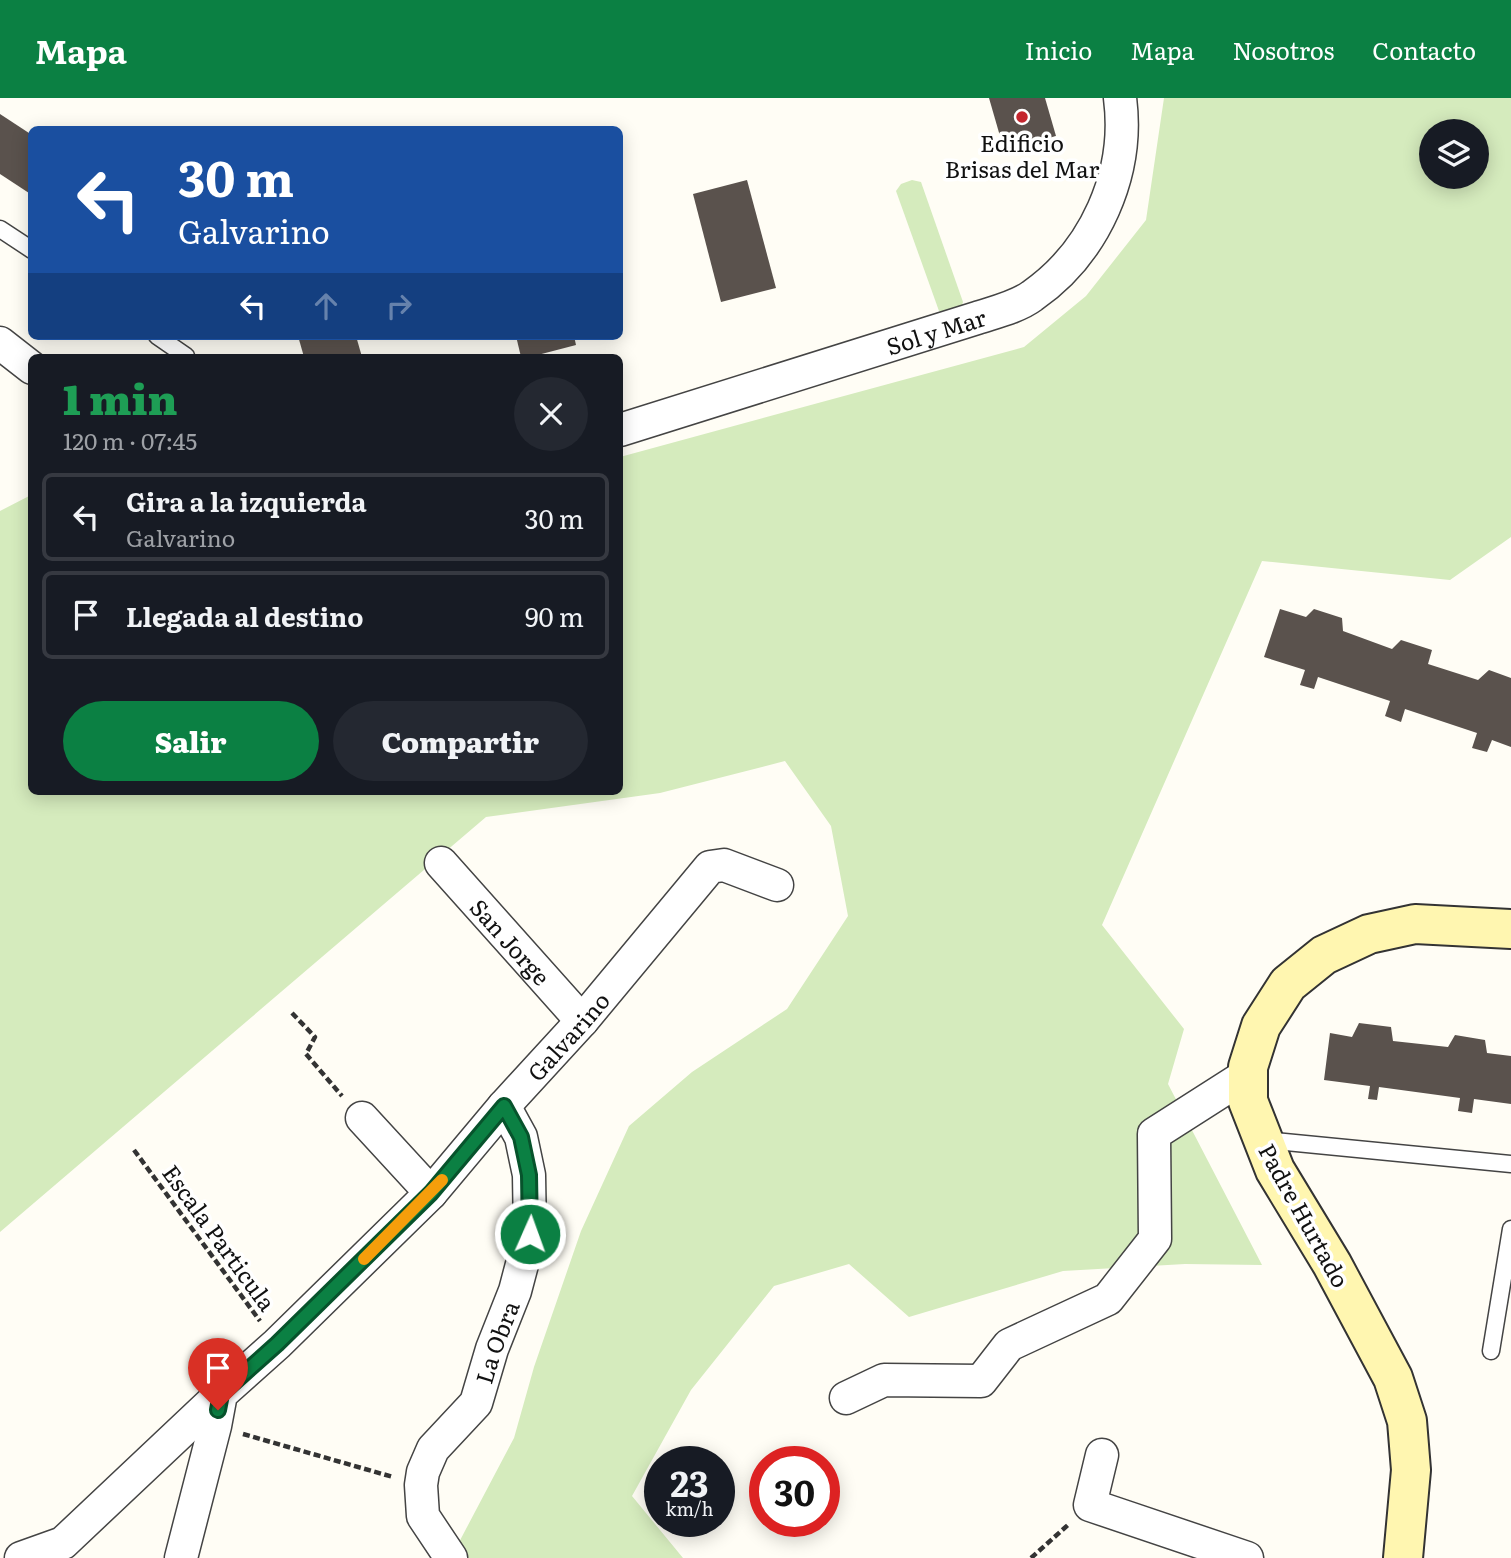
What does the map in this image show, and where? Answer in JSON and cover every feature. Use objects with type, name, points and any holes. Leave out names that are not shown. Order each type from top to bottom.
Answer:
[{"type":"street","name":"Sol y Mar","points":[[623,428],[977,318],[1031,297],[1076,257],[1093,233],[1107,202],[1117,170],[1122,116],[1120,98]]},
{"type":"street","points":[[0,343],[28,365]]},
{"type":"street","name":"San Jorge","points":[[441,863],[582,1021]]},
{"type":"street","name":"Galvarino","points":[[56,1550],[277,1344],[431,1193],[504,1106],[582,1021],[710,867],[724,865],[777,885]]},
{"type":"street","name":"Padre Hurtado","points":[[1403,1558],[1410,1470],[1407,1420],[1393,1378],[1332,1264],[1275,1170],[1248,1101],[1248,1067],[1261,1026],[1281,994],[1288,984],[1324,955],[1369,934],[1415,924],[1511,929]]},
{"type":"street","points":[[846,1398],[884,1380],[981,1381],[1009,1345],[1108,1299],[1155,1239],[1154,1134],[1248,1074]]},
{"type":"street","name":"La Obra","points":[[451,1558],[423,1516],[423,1472],[433,1449],[476,1403],[492,1349],[515,1291],[530,1234],[529,1175],[521,1137],[504,1106]]},
{"type":"street","points":[[362,1118],[431,1193]]},
{"type":"street","points":[[181,1558],[221,1394]]},
{"type":"street","points":[[1102,1455],[1090,1505],[1247,1558]]},
{"type":"street","points":[[21,1558],[56,1550]]},
{"type":"lane","points":[[0,229],[28,247]]},
{"type":"lane","points":[[163,340],[183,354]]},
{"type":"lane","points":[[1263,1139],[1511,1164]]},
{"type":"lane","points":[[1491,1351],[1511,1229]]},
{"type":"path","points":[[292,1013],[315,1037],[306,1054],[362,1118]]},
{"type":"path","name":"Escala Particula","points":[[134,1150],[277,1344]]},
{"type":"path","points":[[215,1426],[421,1485]]},
{"type":"path","points":[[1031,1558],[1090,1505]]},
{"type":"green space","points":[[1164,98],[1511,98],[1511,537],[1450,580],[1262,561],[1102,925],[1184,1029],[1168,1084],[1262,1265],[1185,1264],[1063,1271],[909,1317],[849,1264],[774,1286],[691,1390],[660,1446],[644,1446],[644,1474],[632,1496],[644,1511],[644,1537],[666,1537],[683,1558],[431,1558],[457,1546],[514,1438],[534,1367],[581,1231],[629,1126],[692,1072],[787,1009],[848,916],[831,826],[785,761],[660,793],[486,817],[0,1232],[0,511],[28,497],[28,795],[623,795],[623,456],[1024,347],[1086,296],[1146,220]]},
{"type":"green space","points":[[912,180],[921,182],[963,302],[961,308],[944,313],[939,311],[896,191],[901,184]]},
{"type":"building","name":"Edificio Brisas del Mar","points":[[989,98],[1045,98],[1056,136],[1004,150]]},
{"type":"building","points":[[0,114],[28,132],[28,192],[0,174]]},
{"type":"building","points":[[747,180],[776,288],[721,302],[693,194]]},
{"type":"building","points":[[299,340],[357,340],[361,354],[303,354]]},
{"type":"building","points":[[517,340],[575,340],[576,345],[542,354],[520,354]]},
{"type":"building","points":[[1280,609],[1306,617],[1314,609],[1342,618],[1343,631],[1392,649],[1401,640],[1432,650],[1428,664],[1478,680],[1489,670],[1511,678],[1511,747],[1492,740],[1487,752],[1472,748],[1477,733],[1405,709],[1401,722],[1385,716],[1390,701],[1318,677],[1314,689],[1300,685],[1305,670],[1264,657]]},
{"type":"building","points":[[1359,1023],[1391,1027],[1393,1041],[1448,1047],[1455,1035],[1485,1040],[1487,1053],[1511,1056],[1511,1104],[1474,1099],[1472,1113],[1458,1111],[1460,1098],[1379,1087],[1377,1100],[1368,1099],[1370,1086],[1324,1080],[1330,1033],[1352,1037]]},
{"type":"slow traffic","points":[[364,1259],[442,1180]]},
{"type":"place","name":"Edificio Brisas del Mar","points":[[1022,117]]},
{"type":"route","points":[[218,1410],[221,1394],[277,1344],[431,1193],[504,1106],[521,1137],[529,1175],[530,1234]]}]
